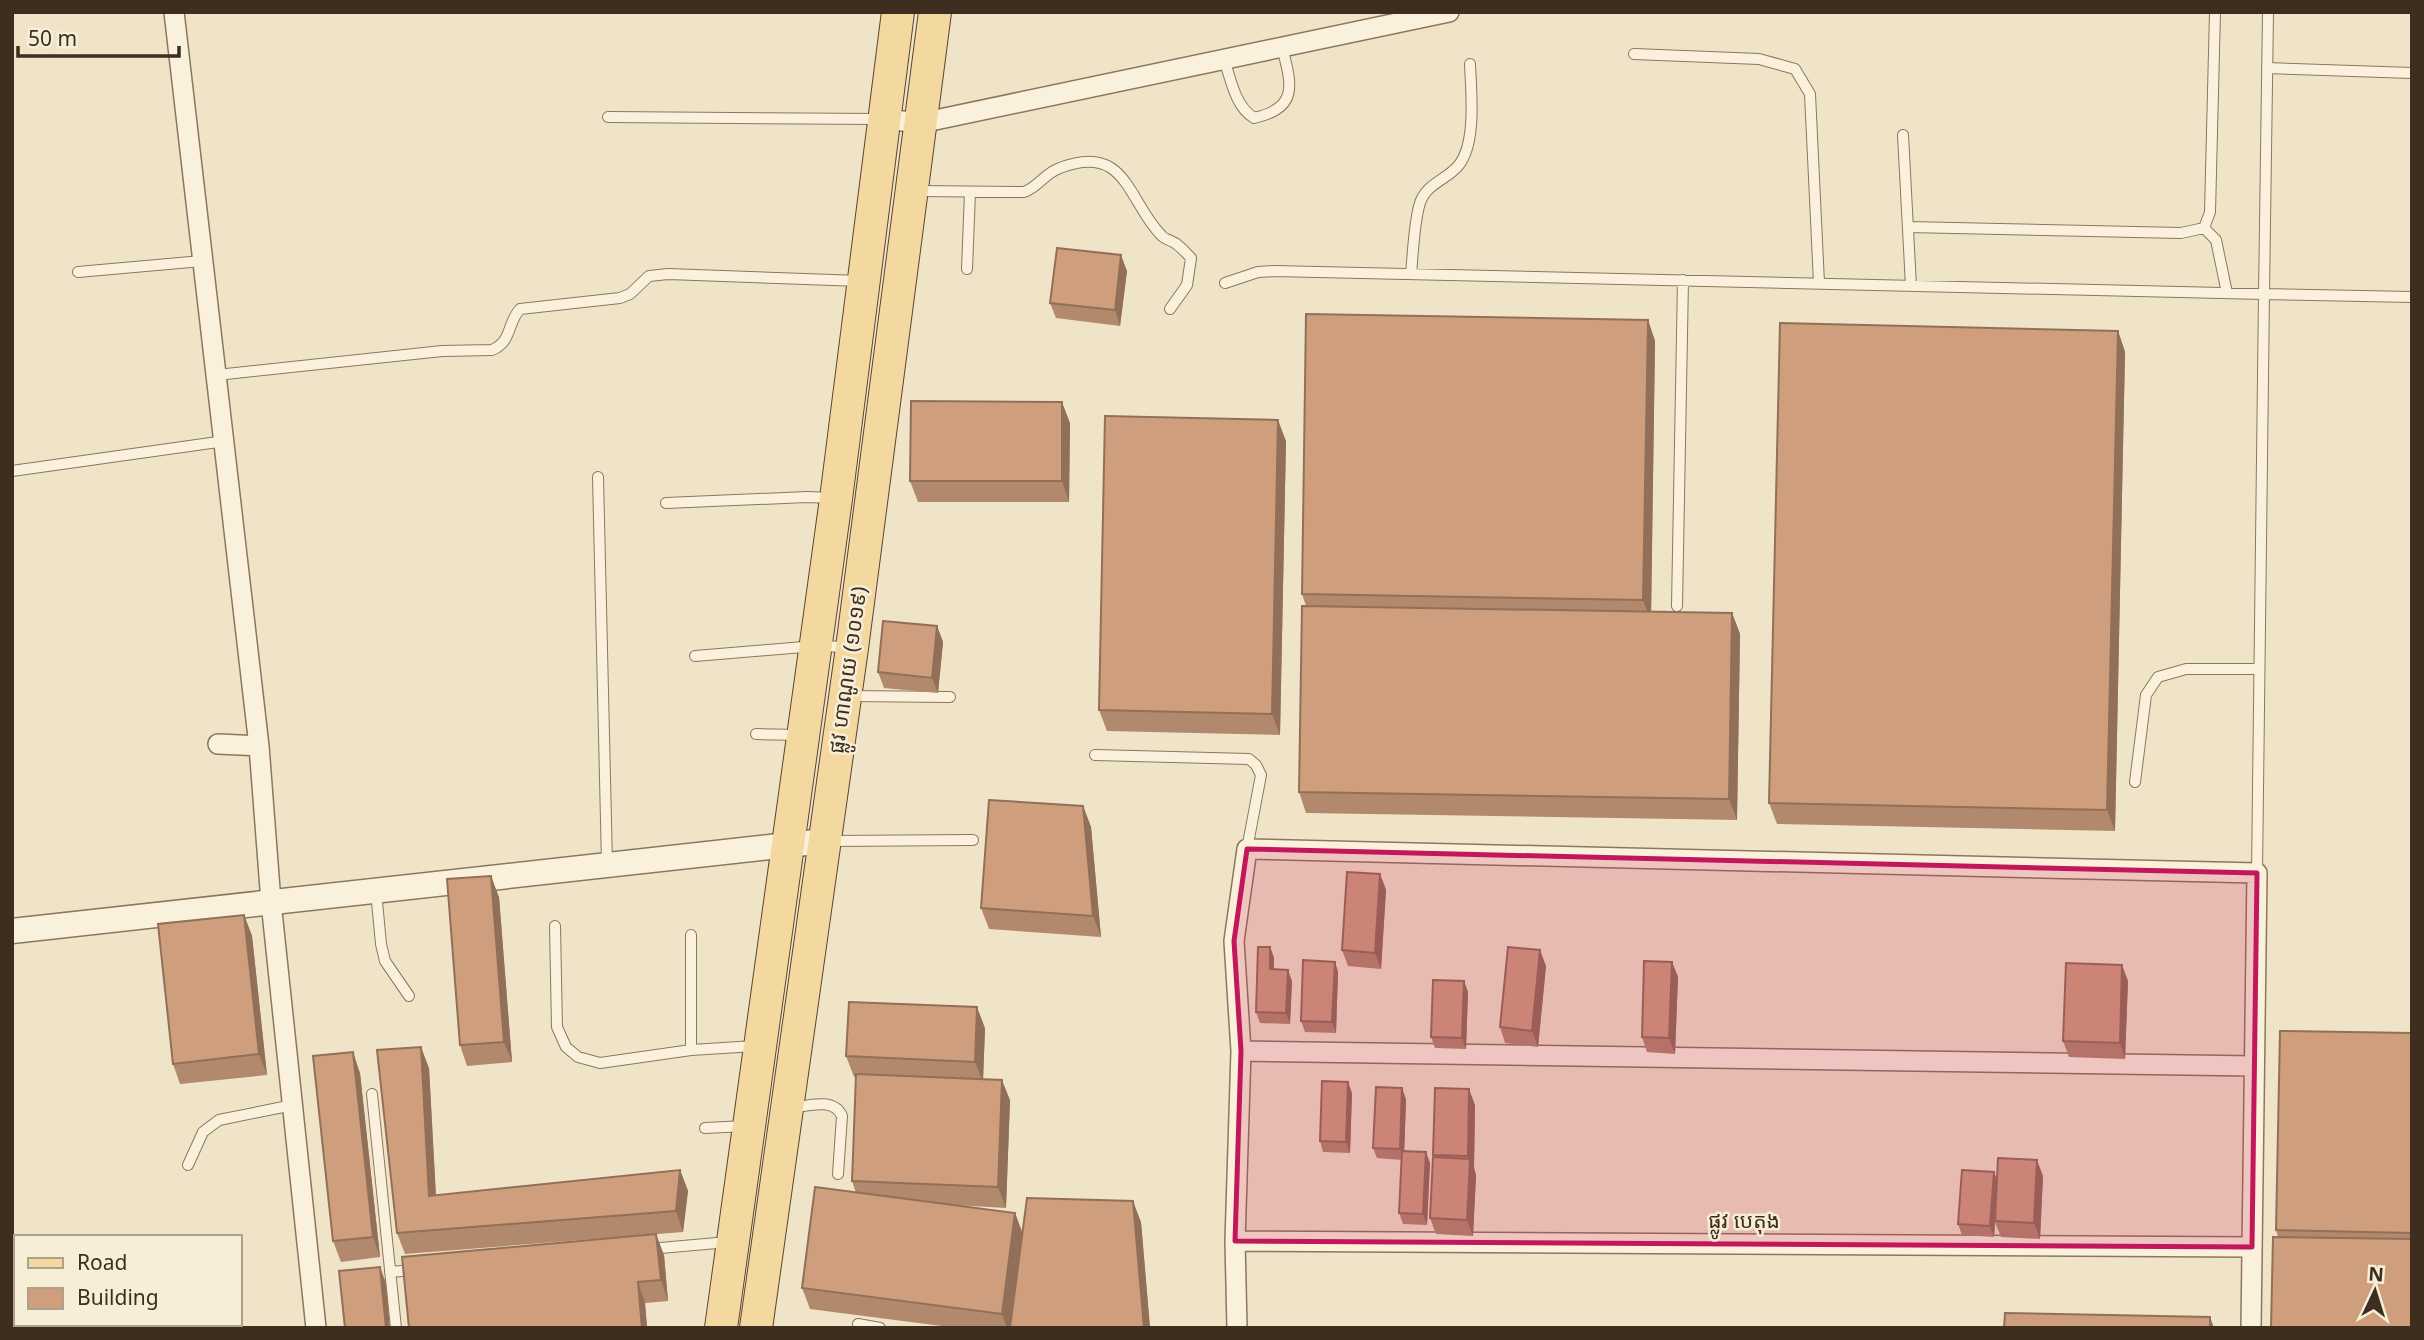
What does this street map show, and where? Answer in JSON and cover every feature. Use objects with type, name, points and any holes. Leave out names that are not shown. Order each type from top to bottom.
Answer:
[{"type":"main road","name":"ផ្លូវ ហាណូយ (១០១៩)","points":[[721,1328],[836,499],[898,12]]},
{"type":"main road","name":"ផ្លូវ ហាណូយ (១០១៩)","points":[[756,1328],[852,648],[935,12]]},
{"type":"street","points":[[174,12],[259,747],[271,902],[316,1328]]},
{"type":"street","points":[[884,119],[920,123],[1449,12]]},
{"type":"street","points":[[218,744],[259,747]]},
{"type":"street","points":[[12,931],[824,841]]},
{"type":"street","points":[[1237,1328],[1236,1241],[1241,1051],[1234,941],[1247,849],[2257,873],[2251,1328]]},
{"type":"street","points":[[1241,1051],[2254,1066]]},
{"type":"street","name":"ផ្លូវ បេតុង","points":[[1236,1241],[2252,1247]]},
{"type":"lane","points":[[2204,228],[2210,212],[2215,12]]},
{"type":"lane","points":[[2257,873],[2268,12]]},
{"type":"lane","points":[[1224,59],[1237,98],[1246,113],[1255,118],[1269,115],[1283,105],[1290,95],[1290,82],[1282,47]]},
{"type":"lane","points":[[1634,54],[1759,59],[1795,69],[1810,94],[1819,284]]},
{"type":"lane","points":[[1411,274],[1419,204],[1427,189],[1458,166],[1466,151],[1472,108],[1470,64]]},
{"type":"lane","points":[[2267,68],[2412,73]]},
{"type":"lane","points":[[608,117],[884,119]]},
{"type":"lane","points":[[1903,135],[1911,286]]},
{"type":"lane","points":[[912,191],[1024,192],[1033,189],[1046,174],[1080,162],[1098,163],[1115,170],[1131,188],[1142,210],[1162,236],[1191,258],[1187,285],[1170,309]]},
{"type":"lane","points":[[967,269],[970,192]]},
{"type":"lane","points":[[1908,227],[2181,233],[2204,228]]},
{"type":"lane","points":[[2204,228],[2216,240],[2227,293]]},
{"type":"lane","points":[[78,272],[202,261]]},
{"type":"lane","points":[[1225,283],[1258,272],[1274,271],[2412,297]]},
{"type":"lane","points":[[217,375],[442,351],[492,350],[507,340],[514,316],[520,309],[620,298],[630,294],[649,276],[864,281]]},
{"type":"lane","points":[[1677,606],[1683,280]]},
{"type":"lane","points":[[12,471],[225,441]]},
{"type":"lane","points":[[598,477],[607,864]]},
{"type":"lane","points":[[666,503],[807,497],[836,499]]},
{"type":"lane","points":[[695,656],[815,646],[852,648]]},
{"type":"lane","points":[[2135,782],[2146,695],[2158,677],[2186,669],[2259,669]]},
{"type":"lane","points":[[845,696],[950,696]]},
{"type":"lane","points":[[756,734],[803,735]]},
{"type":"lane","points":[[1095,755],[1249,759],[1261,775],[1247,849]]},
{"type":"lane","points":[[824,841],[973,840]]},
{"type":"lane","points":[[376,890],[385,961],[409,996]]},
{"type":"lane","points":[[555,926],[557,1027],[566,1047],[578,1057],[600,1063],[691,1050],[760,1046]]},
{"type":"lane","points":[[691,935],[691,1050]]},
{"type":"lane","points":[[372,1094],[396,1328]]},
{"type":"lane","points":[[787,1108],[824,1104],[840,1111],[842,1116],[838,1174]]},
{"type":"lane","points":[[188,1165],[203,1132],[219,1120],[293,1105]]},
{"type":"lane","points":[[705,1128],[750,1126]]},
{"type":"lane","points":[[637,1250],[733,1242]]},
{"type":"lane","points":[[390,1272],[432,1269]]},
{"type":"lane","points":[[858,1324],[880,1328]]},
{"type":"highlighted area","points":[[1247,849],[2257,873],[2252,1247],[1235,1241],[1241,1051],[1234,941]]},
{"type":"building","points":[[1057,248],[1121,255],[1115,310],[1050,303]]},
{"type":"building","points":[[1306,314],[1648,320],[1643,600],[1302,594]]},
{"type":"building","points":[[1780,323],[2118,331],[2107,810],[1769,803]]},
{"type":"building","points":[[911,401],[1062,402],[1062,481],[910,481]]},
{"type":"building","points":[[1105,416],[1278,420],[1272,714],[1099,710]]},
{"type":"building","points":[[1302,606],[1732,613],[1729,799],[1299,792]]},
{"type":"building","points":[[883,621],[937,626],[932,678],[878,672]]},
{"type":"building","points":[[989,800],[1083,806],[1093,916],[981,908]]},
{"type":"building","points":[[1347,872],[1380,874],[1375,953],[1342,950]]},
{"type":"building","points":[[491,876],[504,1042],[460,1045],[447,879]]},
{"type":"building","points":[[244,915],[259,1054],[173,1064],[158,924]]},
{"type":"building","points":[[1258,947],[1270,947],[1270,969],[1288,970],[1286,1013],[1256,1012]]},
{"type":"building","points":[[1508,947],[1540,950],[1532,1031],[1500,1027]]},
{"type":"building","points":[[1303,960],[1335,962],[1332,1022],[1301,1021]]},
{"type":"building","points":[[1644,961],[1672,962],[1669,1038],[1642,1037]]},
{"type":"building","points":[[2066,963],[2122,965],[2120,1043],[2063,1041]]},
{"type":"building","points":[[1433,980],[1464,981],[1462,1038],[1431,1037]]},
{"type":"building","points":[[849,1002],[977,1007],[975,1062],[846,1056]]},
{"type":"building","points":[[2280,1031],[2412,1033],[2412,1233],[2276,1230]]},
{"type":"building","points":[[421,1047],[429,1196],[680,1170],[676,1211],[397,1233],[377,1050]]},
{"type":"building","points":[[353,1052],[373,1237],[333,1241],[313,1056]]},
{"type":"building","points":[[856,1074],[1002,1080],[998,1187],[852,1181]]},
{"type":"building","points":[[1322,1081],[1348,1082],[1346,1142],[1320,1141]]},
{"type":"building","points":[[1376,1087],[1402,1088],[1400,1149],[1373,1148]]},
{"type":"building","points":[[1435,1088],[1469,1089],[1468,1156],[1433,1155]]},
{"type":"building","points":[[1402,1151],[1426,1152],[1423,1214],[1399,1213]]},
{"type":"building","points":[[1433,1157],[1470,1159],[1467,1220],[1430,1218]]},
{"type":"building","points":[[1998,1158],[2037,1160],[2034,1223],[1995,1221]]},
{"type":"building","points":[[1962,1170],[1994,1172],[1990,1226],[1958,1224]]},
{"type":"building","points":[[815,1187],[1015,1213],[1002,1314],[802,1288]]},
{"type":"building","points":[[1027,1198],[1133,1201],[1144,1328],[1010,1328]]},
{"type":"building","points":[[656,1234],[661,1280],[638,1282],[642,1328],[409,1328],[402,1257]]},
{"type":"building","points":[[2273,1237],[2412,1239],[2412,1328],[2271,1328]]},
{"type":"building","points":[[380,1267],[386,1328],[345,1328],[339,1271]]},
{"type":"building","points":[[2005,1313],[2210,1317],[2210,1328],[2004,1328]]}]
